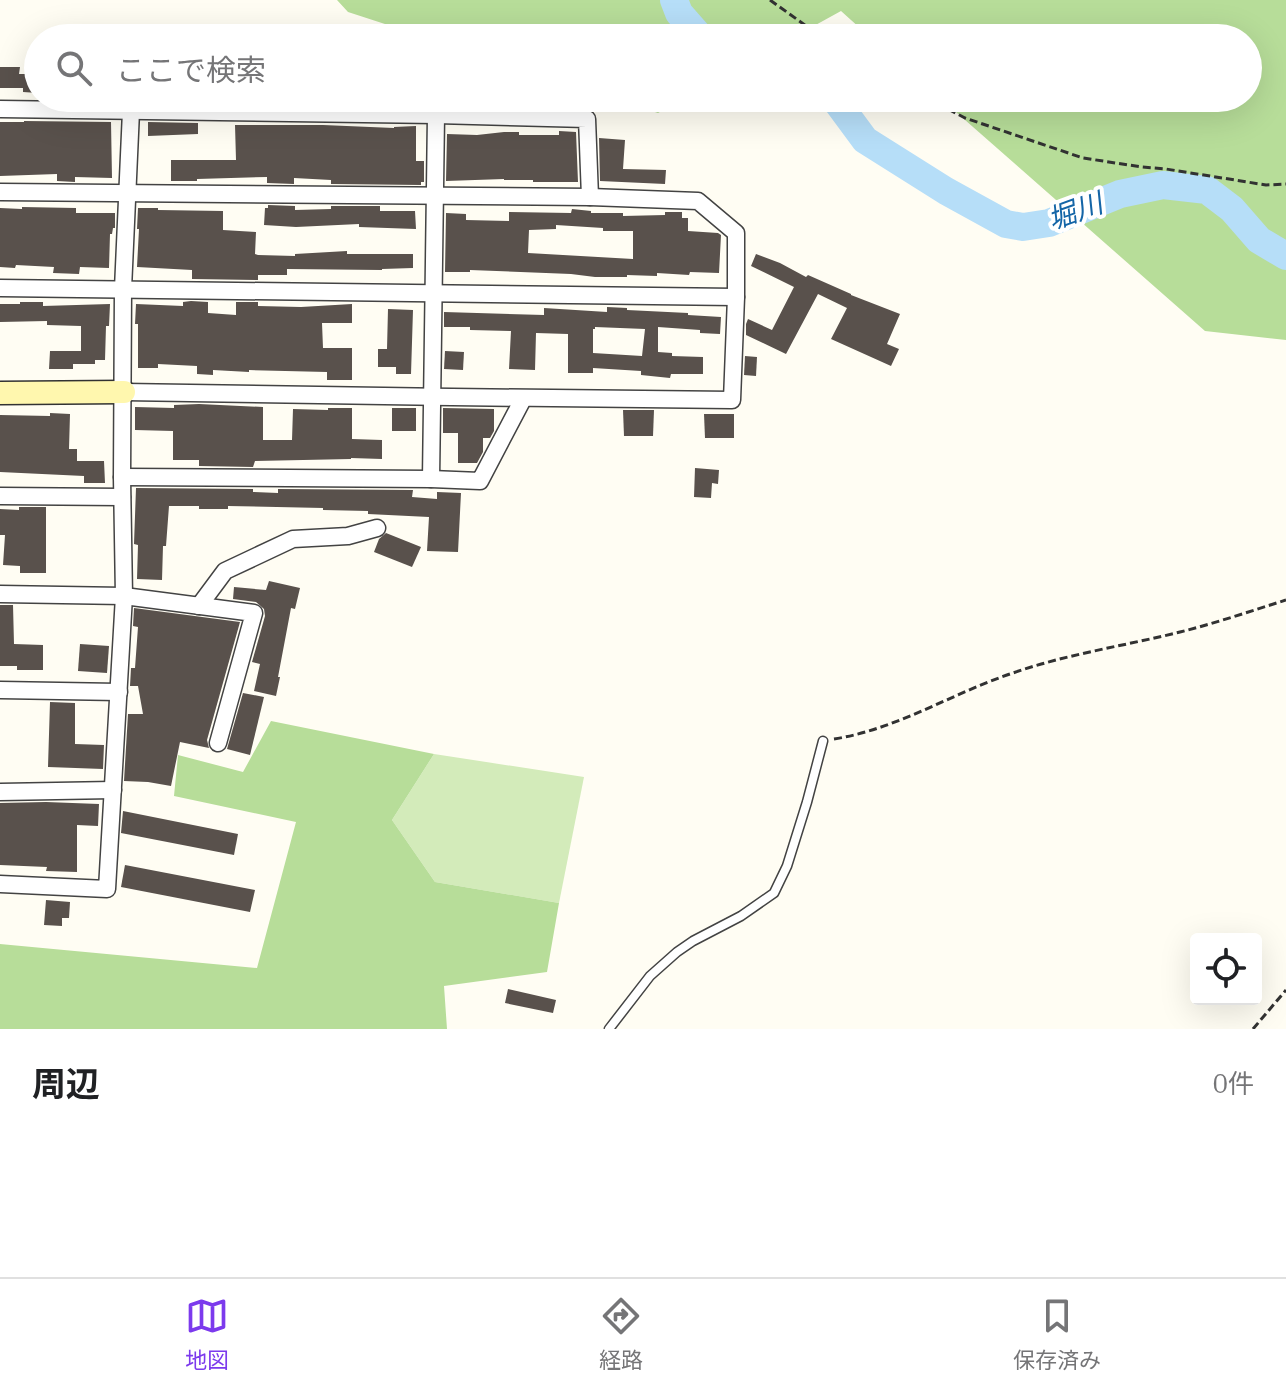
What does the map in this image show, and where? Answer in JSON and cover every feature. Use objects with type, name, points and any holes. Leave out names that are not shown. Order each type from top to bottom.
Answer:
[{"type":"street","points":[[0,109],[24,109]]},
{"type":"street","points":[[0,884],[107,889],[124,596],[123,289],[131,112]]},
{"type":"street","points":[[207,112],[587,119],[590,197]]},
{"type":"street","points":[[431,479],[436,115]]},
{"type":"street","points":[[0,192],[590,197],[698,201],[736,233],[732,400],[0,393]]},
{"type":"street","points":[[0,288],[736,297]]},
{"type":"street","points":[[122,477],[480,481],[523,399]]},
{"type":"street","points":[[0,496],[122,497]]},
{"type":"street","points":[[199,606],[225,571],[293,539],[348,536],[377,528]]},
{"type":"street","points":[[0,594],[124,596],[254,613],[218,743]]},
{"type":"street","points":[[0,690],[119,692]]},
{"type":"street","points":[[0,792],[113,790]]},
{"type":"lane","points":[[609,1029],[650,976],[677,952],[741,916],[774,893],[787,866],[823,741]]},
{"type":"path","points":[[770,0],[803,24]]},
{"type":"path","points":[[954,112],[1083,158],[1266,185],[1286,184]]},
{"type":"path","points":[[823,741],[859,735],[1010,673],[1057,659],[1181,632],[1286,600]]},
{"type":"path","points":[[1253,1029],[1286,990]]},
{"type":"green space","points":[[337,0],[1286,0],[1286,340],[1205,331],[956,112],[1262,112],[1262,24],[855,24],[841,11],[817,24],[385,24],[348,12]]},
{"type":"green space","points":[[271,721],[434,754],[392,820],[435,882],[559,903],[547,972],[444,986],[447,1029],[0,1029],[0,944],[257,968],[296,822],[174,796],[178,755],[243,772]]},
{"type":"green space","points":[[434,754],[584,777],[559,903],[435,882],[392,820]]},
{"type":"building","points":[[0,67],[20,67],[19,74],[24,74],[24,92],[23,88],[0,88]]},
{"type":"building","points":[[0,122],[111,122],[112,178],[75,177],[75,182],[57,181],[57,174],[0,176]]},
{"type":"building","points":[[148,122],[198,123],[198,134],[148,136]]},
{"type":"building","points":[[235,125],[416,126],[416,161],[424,161],[424,182],[421,185],[331,184],[331,180],[294,178],[294,184],[267,183],[267,177],[171,181],[171,160],[236,160]]},
{"type":"building","points":[[559,131],[576,132],[578,182],[504,179],[446,181],[447,134],[519,132],[519,135],[559,135]]},
{"type":"building","points":[[599,138],[625,140],[623,169],[666,170],[665,184],[600,181]]},
{"type":"building","points":[[268,205],[295,206],[295,210],[380,206],[380,211],[415,211],[416,229],[359,227],[359,224],[264,225]]},
{"type":"building","points":[[0,208],[76,208],[76,213],[115,213],[115,228],[110,234],[109,268],[80,267],[79,274],[53,273],[54,267],[0,267]]},
{"type":"building","points":[[138,208],[223,211],[223,230],[256,232],[255,254],[258,255],[295,256],[347,251],[347,254],[413,254],[413,268],[287,269],[287,275],[258,275],[258,280],[192,279],[192,270],[137,267]]},
{"type":"building","points":[[572,209],[591,213],[623,213],[623,216],[682,212],[682,218],[688,218],[688,231],[721,235],[719,273],[595,277],[470,270],[445,272],[446,213],[466,214],[466,220],[509,221],[509,212],[571,213]],"holes":[[[556,225],[603,228],[603,231],[633,231],[633,259],[528,253],[529,230],[556,229]]]},
{"type":"building","points":[[756,254],[900,314],[887,344],[899,349],[891,366],[831,339],[847,308],[818,294],[786,354],[746,335],[748,319],[772,330],[794,287],[751,266]]},
{"type":"building","points":[[43,302],[43,306],[110,304],[105,360],[95,360],[95,364],[73,364],[73,369],[49,369],[50,351],[81,351],[81,326],[47,325],[47,321],[0,322],[0,304]]},
{"type":"building","points":[[183,302],[208,302],[208,313],[236,315],[236,302],[301,307],[352,304],[352,323],[322,323],[323,348],[352,348],[352,380],[327,380],[327,372],[213,370],[213,375],[197,374],[197,366],[158,364],[158,368],[138,368],[136,304],[183,306]]},
{"type":"building","points":[[607,307],[721,317],[720,334],[658,327],[658,352],[672,353],[672,356],[703,357],[703,374],[671,374],[670,378],[641,375],[641,371],[593,368],[593,373],[568,373],[568,334],[536,333],[535,370],[509,369],[511,331],[444,327],[444,312],[544,315],[544,308],[607,312]],"holes":[[[595,327],[645,329],[642,356],[593,353]]]},
{"type":"building","points":[[388,309],[413,310],[411,374],[396,374],[396,367],[378,367],[378,349],[387,349]]},
{"type":"building","points":[[445,351],[464,352],[463,370],[444,369]]},
{"type":"building","points":[[745,356],[757,357],[756,376],[744,375]]},
{"type":"building","points":[[174,405],[263,407],[263,440],[292,440],[293,409],[352,408],[352,439],[382,440],[382,459],[255,461],[253,467],[199,466],[199,460],[173,460],[173,431],[135,430],[135,407],[174,408]]},
{"type":"building","points":[[392,408],[416,408],[416,431],[392,431]]},
{"type":"building","points":[[443,408],[494,409],[494,431],[490,438],[483,438],[483,452],[477,463],[458,463],[458,433],[443,433]]},
{"type":"building","points":[[623,410],[654,410],[653,436],[624,436]]},
{"type":"building","points":[[50,413],[70,414],[69,449],[77,449],[77,461],[104,461],[105,483],[84,483],[84,476],[0,472],[0,415],[50,416]]},
{"type":"building","points":[[704,414],[734,414],[734,438],[705,438]]},
{"type":"building","points":[[695,468],[719,470],[718,484],[712,483],[711,498],[694,497]]},
{"type":"building","points":[[136,488],[253,489],[253,492],[278,493],[278,489],[413,490],[412,497],[437,499],[437,492],[461,493],[458,552],[427,551],[429,517],[323,508],[228,506],[228,509],[199,509],[199,506],[169,506],[162,580],[137,579],[138,545],[134,544]]},
{"type":"building","points":[[19,507],[46,507],[46,573],[20,573],[20,566],[3,565],[5,535],[0,535],[0,509],[19,510]]},
{"type":"building","points":[[386,533],[421,547],[412,567],[374,552],[379,539]]},
{"type":"building","points":[[269,581],[300,588],[295,609],[291,608],[276,696],[254,691],[260,664],[252,662],[265,616],[264,609],[256,602],[233,599],[234,587],[266,590]]},
{"type":"building","points":[[0,605],[13,605],[14,644],[43,645],[43,670],[17,670],[17,666],[0,666]]},
{"type":"building","points":[[134,608],[240,622],[207,740],[209,748],[180,742],[171,786],[124,781],[128,714],[143,714],[138,686],[130,686],[131,668],[135,668],[138,627],[133,626]]},
{"type":"building","points":[[80,644],[109,646],[107,673],[78,671]]},
{"type":"building","points":[[243,693],[264,697],[250,755],[227,749]]},
{"type":"building","points":[[50,702],[75,703],[75,744],[104,745],[103,769],[48,767]]},
{"type":"building","points":[[0,803],[99,804],[98,826],[77,825],[77,872],[0,865]]},
{"type":"building","points":[[123,811],[238,834],[234,855],[121,833]]},
{"type":"building","points":[[125,865],[255,890],[250,912],[121,887]]},
{"type":"building","points":[[46,900],[70,902],[69,918],[62,918],[62,926],[44,925]]},
{"type":"building","points":[[508,989],[556,1000],[553,1013],[505,1003]]},
{"type":"waterway","name":"堀川","points":[[674,0],[679,13],[689,24]]},
{"type":"waterway","name":"堀川","points":[[844,112],[865,140],[1006,224],[1023,227],[1049,223],[1120,194],[1163,185],[1207,190],[1232,209],[1259,240],[1286,256]]}]
